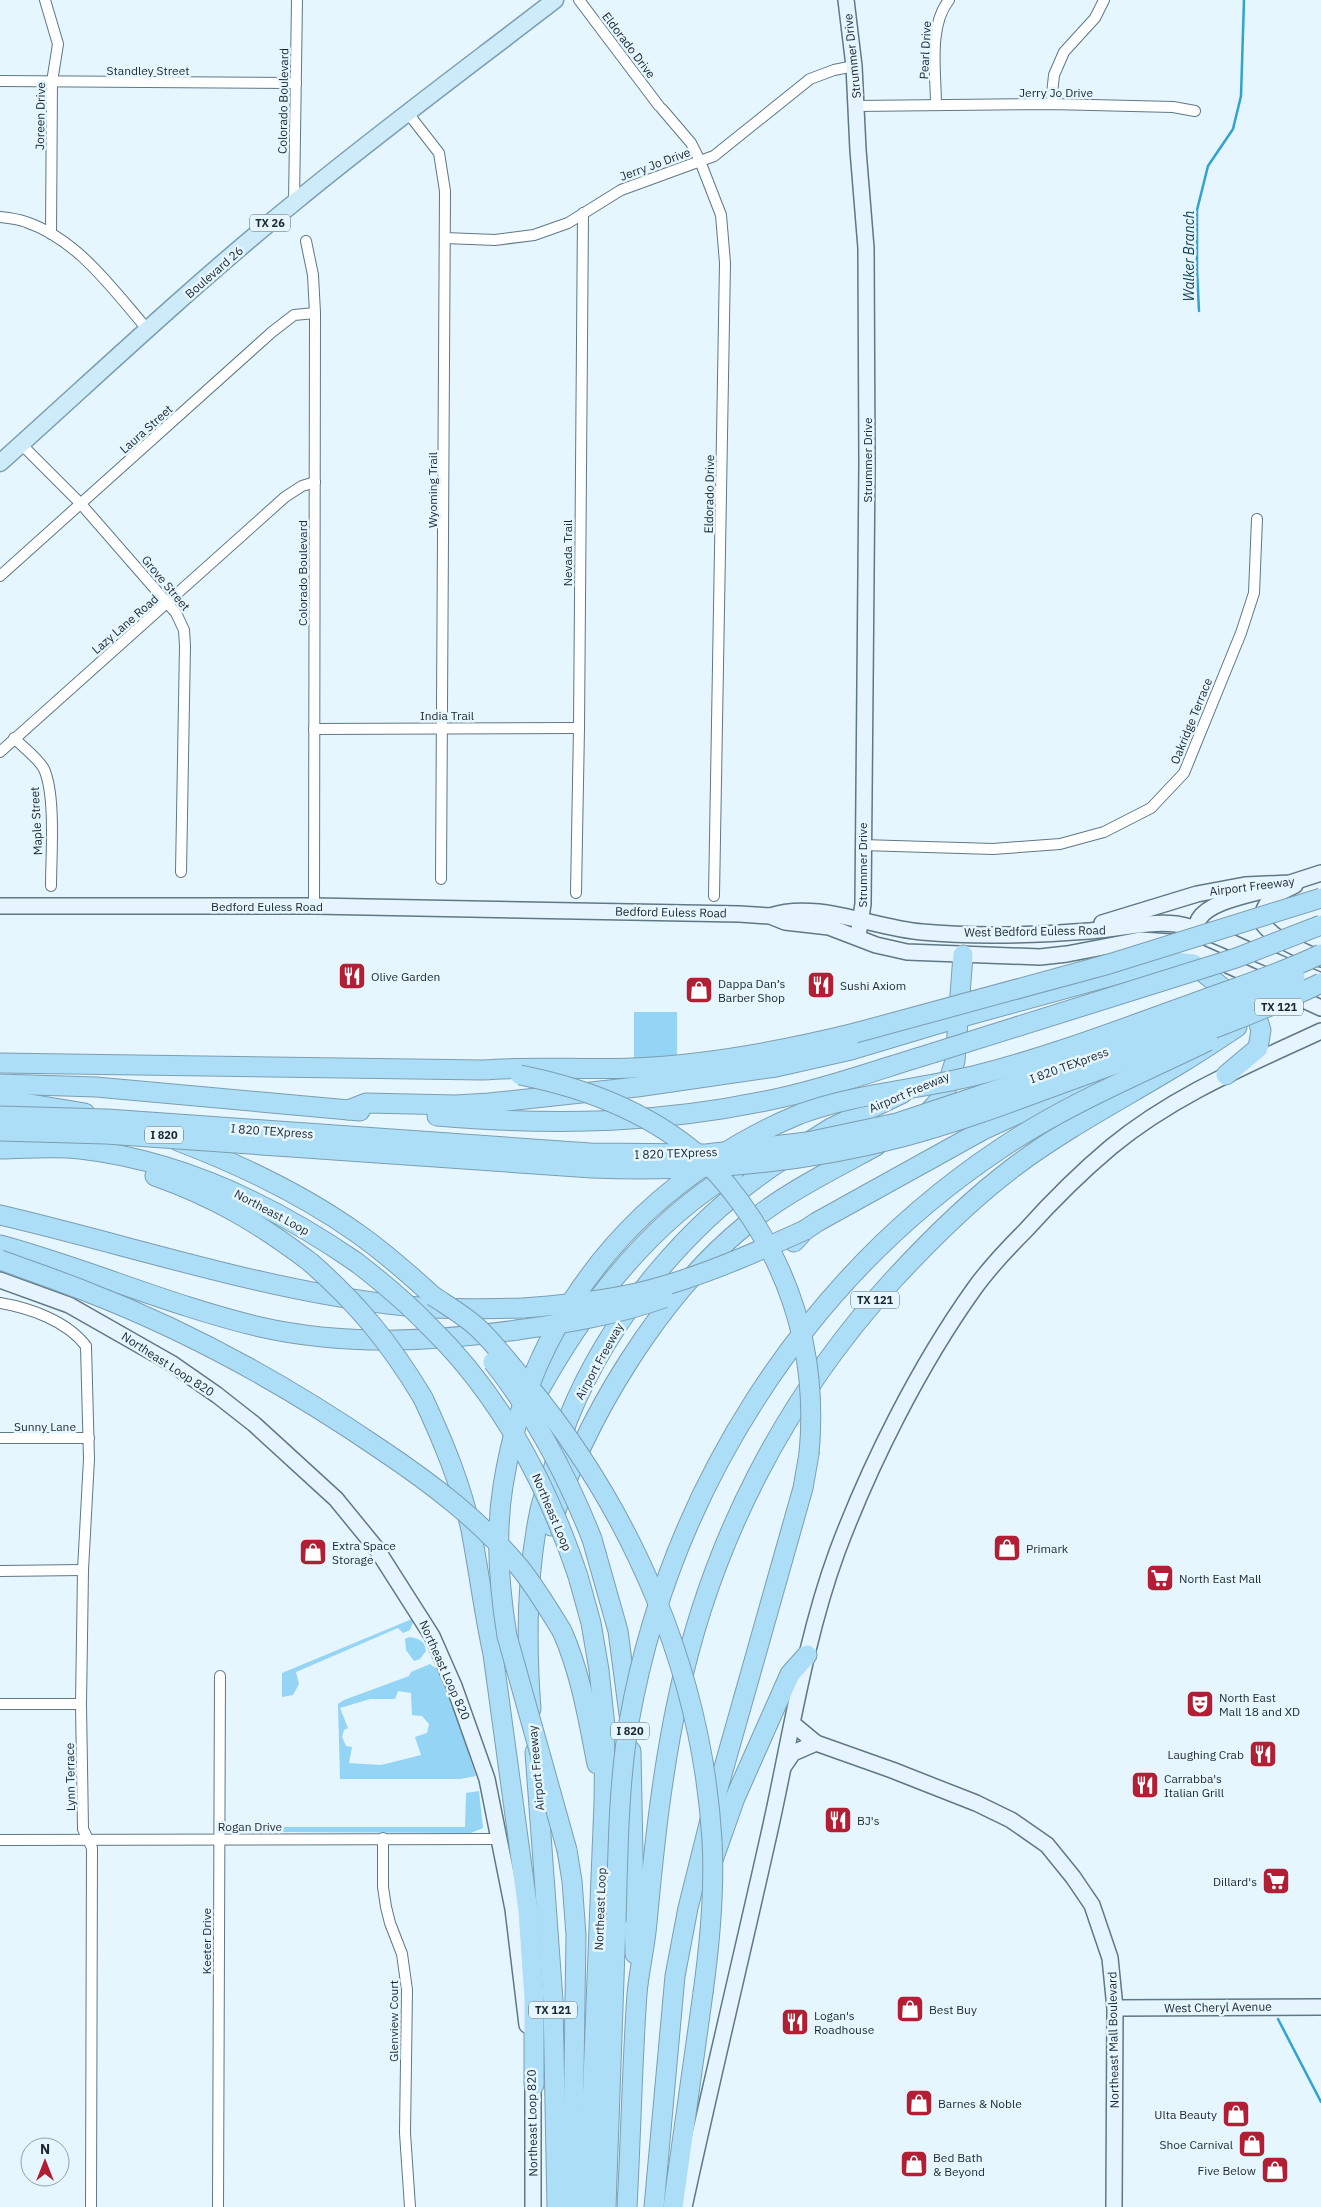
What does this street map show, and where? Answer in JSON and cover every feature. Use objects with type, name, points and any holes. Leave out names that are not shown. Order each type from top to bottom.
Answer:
[{"type":"highway","points":[[0,1063],[484,1070],[521,1067],[632,1068],[676,1065],[767,1054],[855,1033],[1109,964],[1321,898]]},
{"type":"highway","points":[[0,1084],[96,1087],[348,1110],[506,1121],[580,1122],[640,1120],[682,1115],[785,1097],[933,1053],[1236,958],[1321,925]]},
{"type":"highway","name":"Airport Freeway","points":[[556,2207],[553,2000],[530,1700],[528,1600],[540,1509],[568,1420],[590,1371],[618,1324],[654,1276],[689,1237],[763,1172],[830,1128],[932,1079],[1248,972],[1321,940]]},
{"type":"highway","points":[[572,2207],[576,1935],[572,1881],[567,1850],[507,1636],[499,1553],[502,1488],[520,1410],[533,1375],[566,1309],[607,1252],[644,1213],[680,1182],[745,1139],[799,1115],[849,1099],[955,1080],[1034,1059],[1269,976],[1321,954]]},
{"type":"highway","points":[[530,1700],[537,1690],[540,1608],[550,1531],[573,1463],[594,1420],[624,1369],[652,1330],[694,1276],[720,1248],[747,1224],[807,1184],[914,1125],[932,1110],[944,1095],[955,1061],[963,955]]},
{"type":"highway","points":[[348,1110],[366,1103],[456,1105],[488,1103],[712,1078],[776,1067],[852,1050],[958,1018],[1166,961],[1193,964],[1256,1015],[1261,1030],[1258,1048],[1226,1074]]},
{"type":"highway","name":"I 820 TEXpress","points":[[0,1116],[107,1119],[590,1153],[706,1154],[758,1149],[853,1133],[933,1112],[1243,1001],[1321,964]]},
{"type":"highway","points":[[606,2207],[619,1823],[629,1725],[651,1628],[679,1547],[710,1478],[765,1383],[845,1283],[892,1235],[964,1174],[1040,1124],[1212,1040],[1265,1008],[1321,983]]},
{"type":"highway","name":"TX 121","points":[[637,1990],[666,1759],[694,1635],[713,1576],[748,1492],[778,1435],[830,1356],[869,1307],[927,1243],[1014,1167],[1098,1111],[1183,1062],[1237,1027],[1321,983]]},
{"type":"highway","name":"I 820 TEXpress","points":[[0,1131],[116,1134],[592,1168],[644,1170],[764,1164],[856,1148],[939,1126],[1265,1008]]},
{"type":"highway","points":[[0,1215],[237,1276],[320,1294],[435,1309],[524,1308],[577,1304],[619,1297],[670,1284],[754,1254],[805,1230],[983,1130],[1108,1073],[1237,1027]]},
{"type":"highway","points":[[484,1070],[550,1081],[597,1096],[659,1127],[696,1154],[729,1188],[763,1236],[787,1286],[798,1317],[809,1370],[812,1404],[808,1454],[800,1497],[704,1841],[688,1908],[675,1976],[654,2207]]},
{"type":"highway","name":"Northeast Loop","points":[[0,1098],[90,1114],[149,1129],[272,1181],[358,1233],[433,1296]]},
{"type":"highway","points":[[493,1654],[492,1569],[504,1489],[529,1409],[574,1331],[636,1253],[688,1204],[715,1184],[779,1144],[830,1128]]},
{"type":"highway","points":[[79,1148],[117,1165],[169,1181],[224,1205],[274,1234],[340,1288],[373,1324],[399,1359],[423,1398],[448,1452],[461,1492],[471,1531],[484,1615],[493,1654],[528,1911],[534,1998],[534,2085]]},
{"type":"highway","name":"Northeast Loop","points":[[0,1149],[79,1148],[171,1169],[217,1184],[291,1219],[356,1262],[393,1292],[432,1328],[485,1391],[509,1426],[538,1476],[565,1539],[578,1576],[599,1670],[605,1726],[604,1802],[588,2207]]},
{"type":"highway","points":[[0,1228],[103,1241]]},
{"type":"highway","points":[[0,1245],[39,1256],[182,1306],[244,1322],[316,1336],[372,1340],[462,1338],[563,1324],[609,1314],[658,1300],[771,1256],[788,1248],[805,1230]]},
{"type":"highway","points":[[0,1260],[86,1291],[174,1329],[261,1374],[344,1424],[420,1476],[487,1533],[520,1568],[542,1598],[562,1631],[573,1656],[582,1685],[604,1802]]},
{"type":"highway","points":[[433,1296],[477,1328],[513,1367],[556,1420],[585,1463],[630,1539],[655,1593],[674,1646],[690,1700],[708,1800],[712,1840],[713,1891],[711,1936],[673,2207]]},
{"type":"highway","name":"I 820","points":[[433,1296],[465,1328],[504,1376],[527,1409],[564,1473],[592,1539],[618,1631],[628,1698],[632,1771],[633,1927],[637,1990],[627,2207]]},
{"type":"highway","points":[[672,2020],[698,1908],[721,1834],[790,1674],[807,1655]]},
{"type":"main road","name":"Boulevard 26","points":[[0,463],[294,202],[407,112],[555,0]]},
{"type":"main road","name":"Strummer Drive","points":[[846,0],[854,66],[858,150],[866,248],[867,464],[861,922],[858,936]]},
{"type":"main road","name":"Airport Freeway","points":[[1068,933],[1197,894],[1246,885],[1290,883],[1314,876]]},
{"type":"main road","points":[[1314,876],[1268,900],[1261,921],[1266,929],[1297,948],[1321,959]]},
{"type":"main road","points":[[1194,950],[1198,920],[1214,906],[1290,883]]},
{"type":"main road","name":"Bedford Euless Road","points":[[0,906],[314,906],[573,910],[770,916],[785,922],[830,927],[858,936],[876,945],[907,952],[963,955],[1040,957],[1067,954],[1140,940],[1171,942],[1194,950],[1321,1008]]},
{"type":"main road","name":"West Bedford Euless Road","points":[[770,916],[784,911],[831,913],[861,922],[923,932],[969,934],[1068,933],[1175,924],[1196,928],[1321,983]]},
{"type":"main road","points":[[963,955],[969,934]]},
{"type":"main road","points":[[684,2207],[807,1655],[836,1554],[869,1475],[907,1400],[947,1330],[975,1288],[1062,1190],[1113,1146],[1197,1089],[1321,1031]]},
{"type":"main road","name":"Northeast Loop 820","points":[[0,1280],[69,1305],[171,1363],[254,1424],[336,1498],[376,1548],[432,1636],[472,1733],[488,1779],[513,1909],[534,2085],[533,2207]]},
{"type":"main road","name":"Northeast Mall Boulevard","points":[[792,1724],[816,1743],[976,1803],[1011,1820],[1047,1845],[1092,1904],[1110,1958],[1115,2008],[1114,2207]]},
{"type":"main road","points":[[783,1768],[793,1753],[816,1743]]},
{"type":"main road","name":"West Cheryl Avenue","points":[[1115,2008],[1321,2007]]},
{"type":"street","name":"Joreen Drive","points":[[45,0],[58,44],[52,82],[51,234]]},
{"type":"street","name":"Colorado Boulevard","points":[[294,202],[296,0]]},
{"type":"street","name":"Eldorado Drive","points":[[579,0],[660,108],[691,143],[721,215],[725,263],[714,896]]},
{"type":"street","name":"Pearl Drive","points":[[936,105],[936,32],[941,11],[949,0]]},
{"type":"street","points":[[1051,104],[1054,75],[1064,52],[1095,18],[1104,0]]},
{"type":"street","name":"Jerry Jo Drive","points":[[446,238],[495,240],[534,235],[568,223],[620,190],[714,156],[810,79],[834,70],[854,66]]},
{"type":"street","name":"Standley Street","points":[[0,81],[296,83]]},
{"type":"street","name":"Jerry Jo Drive","points":[[856,106],[1051,104],[1173,107],[1195,111]]},
{"type":"street","name":"Wyoming Trail","points":[[407,112],[439,154],[445,191],[441,878]]},
{"type":"street","name":"Nevada Trail","points":[[576,892],[583,213]]},
{"type":"street","points":[[0,217],[27,222],[51,234],[81,256],[96,270],[148,330]]},
{"type":"street","name":"Colorado Boulevard","points":[[306,241],[314,275],[315,313],[314,906]]},
{"type":"street","name":"Laura Street","points":[[0,576],[272,332],[294,315],[315,313]]},
{"type":"street","name":"Grove Street","points":[[21,444],[81,504],[182,621],[185,638],[181,872]]},
{"type":"street","name":"Lazy Lane Road","points":[[0,752],[285,497],[302,486],[315,482]]},
{"type":"street","name":"Oakridge Terrace","points":[[862,845],[994,849],[1060,844],[1104,832],[1151,808],[1184,773],[1241,633],[1254,593],[1257,519]]},
{"type":"street","name":"India Trail","points":[[314,729],[443,727],[579,728]]},
{"type":"street","name":"Maple Street","points":[[14,738],[43,768],[48,786],[51,886]]},
{"type":"street","name":"Lynn Terrace","points":[[0,1303],[35,1312],[69,1328],[86,1346],[89,1438],[83,1570],[81,1704],[83,1829],[92,1848],[90,2207]]},
{"type":"street","name":"Sunny Lane","points":[[0,1438],[89,1438]]},
{"type":"street","points":[[0,1571],[83,1570]]},
{"type":"street","name":"Keeter Drive","points":[[218,2207],[220,1676]]},
{"type":"street","points":[[0,1704],[81,1704]]},
{"type":"street","name":"Glenview Court","points":[[382,1838],[383,1887],[386,1907],[402,1954],[407,1990],[405,2133],[410,2207]]},
{"type":"street","name":"Rogan Drive","points":[[0,1840],[500,1839]]},
{"type":"shaded area","points":[[634,1012],[677,1012],[677,1056],[634,1060]]},
{"type":"shaded area","points":[[412,1619],[413,1622],[410,1630],[403,1633],[398,1628],[296,1672],[299,1684],[293,1695],[282,1697],[282,1673]]},
{"type":"shaded area","points":[[410,1637],[421,1641],[426,1651],[420,1659],[414,1661],[406,1650],[405,1639]]},
{"type":"shaded area","points":[[430,1664],[437,1669],[452,1704],[476,1776],[460,1779],[340,1779],[338,1704],[344,1700],[409,1676],[411,1672]],"holes":[[[398,1691],[411,1693],[412,1715],[422,1716],[429,1724],[427,1733],[415,1737],[421,1755],[381,1765],[349,1763],[352,1747],[346,1746],[342,1737],[344,1730],[348,1728],[340,1708],[370,1699],[395,1699]]]},
{"type":"shaded area","points":[[479,1791],[483,1828],[471,1833],[281,1832],[281,1827],[465,1827],[466,1793]]},
{"type":"waterway","name":"Walker Branch","points":[[1199,311],[1197,210],[1208,166],[1233,129],[1241,96],[1244,0]]},
{"type":"waterway","name":"Walker Branch","points":[[1278,2019],[1321,2102]]},
{"type":"place","name":"Olive Garden","points":[[352,976]]},
{"type":"place","name":"Sushi Axiom","points":[[821,985]]},
{"type":"place","name":"Dappa Dan’s Barber Shop","points":[[699,990]]},
{"type":"place","name":"Primark","points":[[1007,1548]]},
{"type":"place","name":"Extra Space Storage","points":[[313,1552]]},
{"type":"place","name":"North East Mall","points":[[1160,1578]]},
{"type":"place","name":"North East Mall 18 and XD","points":[[1200,1704]]},
{"type":"place","name":"Laughing Crab","points":[[1263,1754]]},
{"type":"place","name":"Carrabba's Italian Grill","points":[[1145,1785]]},
{"type":"place","name":"BJ's","points":[[838,1820]]},
{"type":"place","name":"Dillard's","points":[[1276,1881]]},
{"type":"place","name":"Best Buy","points":[[910,2009]]},
{"type":"place","name":"Logan's Roadhouse","points":[[795,2022]]},
{"type":"place","name":"Barnes & Noble","points":[[919,2103]]},
{"type":"place","name":"Ulta Beauty","points":[[1236,2114]]},
{"type":"place","name":"Shoe Carnival","points":[[1252,2144]]},
{"type":"place","name":"Bed Bath & Beyond","points":[[914,2164]]},
{"type":"place","name":"Five Below","points":[[1275,2170]]}]
